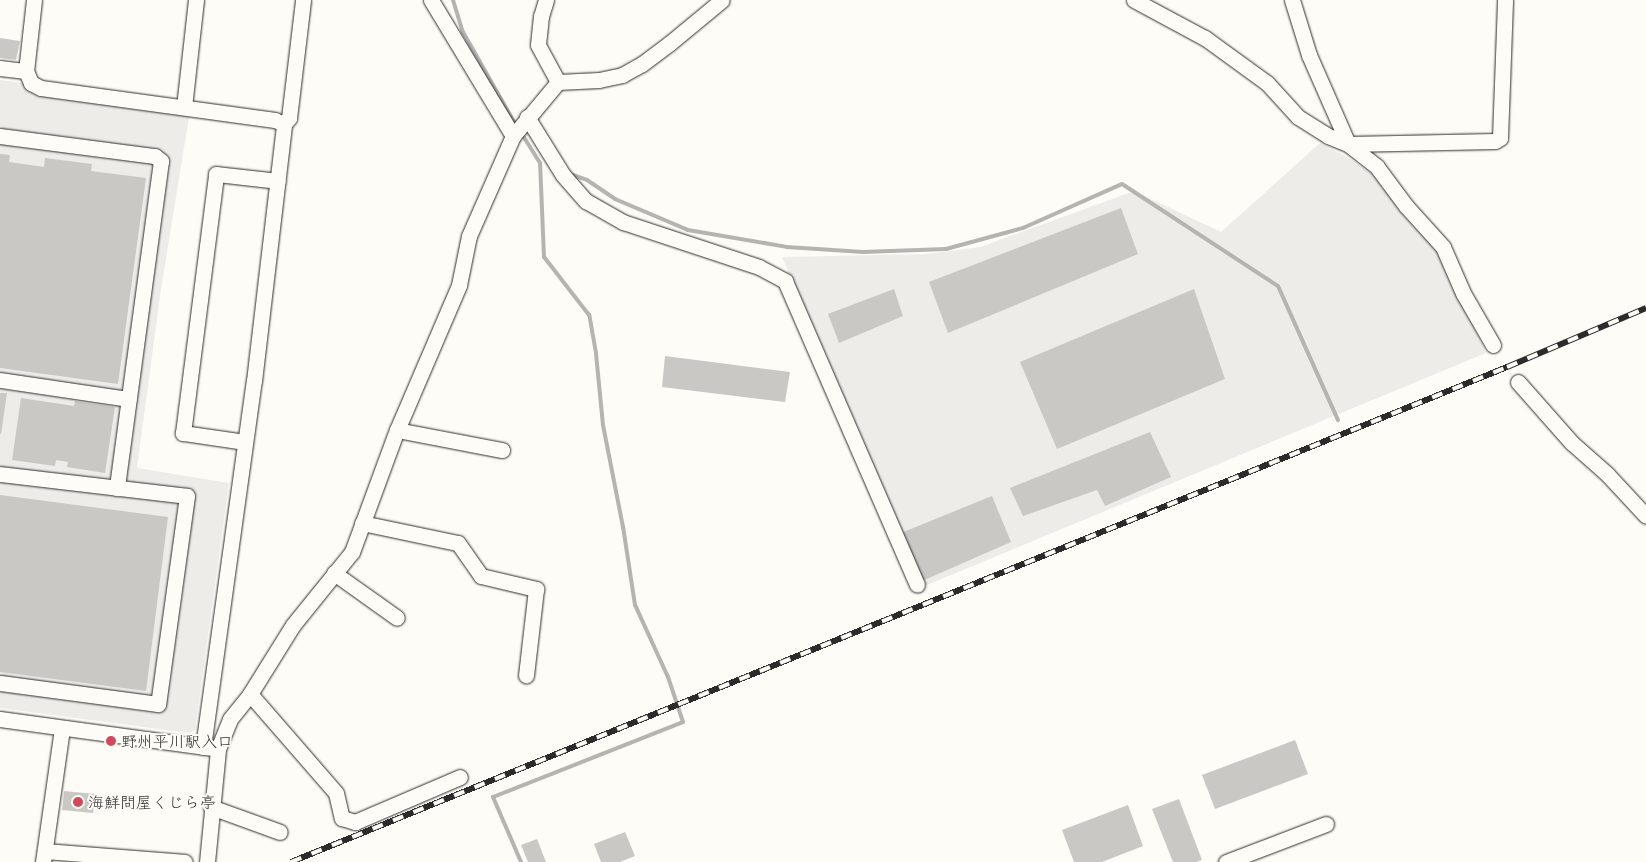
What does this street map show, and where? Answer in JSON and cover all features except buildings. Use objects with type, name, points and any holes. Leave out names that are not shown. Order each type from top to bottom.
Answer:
[{"type":"street","points":[[34,0],[26,71],[31,83],[40,88],[275,120],[284,124]]},
{"type":"street","points":[[184,107],[196,0]]},
{"type":"street","points":[[207,862],[211,807],[210,748],[284,124],[289,118],[303,0]]},
{"type":"street","points":[[431,0],[513,136]]},
{"type":"street","points":[[546,0],[541,16],[538,45],[558,82]]},
{"type":"street","points":[[210,748],[250,694],[293,625],[352,552],[397,430],[459,285],[469,236],[513,136],[527,116],[558,82],[598,80],[622,75],[642,64],[670,43],[722,0]]},
{"type":"street","points":[[1134,0],[1205,38],[1267,84],[1298,117],[1328,136],[1348,144],[1376,167],[1406,206],[1443,247],[1463,293],[1493,345]]},
{"type":"street","points":[[1292,0],[1310,55],[1348,144]]},
{"type":"street","points":[[1348,144],[1495,141],[1500,138],[1505,0]]},
{"type":"street","points":[[0,68],[26,71]]},
{"type":"street","points":[[527,116],[563,175],[586,201],[623,222],[759,267],[785,280],[917,584]]},
{"type":"street","points":[[0,136],[155,156],[161,161],[117,488]]},
{"type":"street","points":[[245,442],[183,433],[216,174],[278,181]]},
{"type":"street","points":[[0,380],[129,399]]},
{"type":"street","points":[[1518,382],[1572,443],[1607,474],[1646,516]]},
{"type":"street","points":[[397,430],[502,450]]},
{"type":"street","points":[[0,474],[187,496],[158,704],[0,683]]},
{"type":"street","points":[[362,523],[458,542],[481,576],[536,588],[526,675]]},
{"type":"street","points":[[334,573],[397,618]]},
{"type":"street","points":[[250,694],[336,793],[342,818],[355,822],[460,777]]},
{"type":"street","points":[[0,719],[210,748]]},
{"type":"street","points":[[62,728],[45,857],[185,862]]},
{"type":"street","points":[[211,807],[280,832]]},
{"type":"street","points":[[1226,862],[1326,824]]},
{"type":"shaded area","points":[[0,80],[22,83],[34,90],[190,111],[161,289],[137,468],[229,483],[195,730],[189,733],[0,708]]},
{"type":"shaded area","points":[[1320,143],[1350,159],[1379,178],[1403,215],[1437,249],[1486,353],[922,587],[782,257],[927,254],[980,247],[1134,191],[1221,232]]},
{"type":"waterway","points":[[453,0],[463,32],[517,127]]},
{"type":"waterway","points":[[521,133],[540,163],[544,257],[589,315],[596,353],[603,425],[623,527],[635,605],[668,677],[683,722],[493,797],[521,862]]},
{"type":"waterway","points":[[570,174],[587,180],[615,199],[688,230],[787,247],[863,252],[946,249],[1023,228],[1122,184],[1278,286],[1338,420]]},
{"type":"railway","points":[[291,862],[1507,367],[1646,308]]},
{"type":"place","name":"野州平川駅入口","points":[[111,741]]},
{"type":"place","name":"海鮮問屋くじら亭","points":[[78,802]]}]
